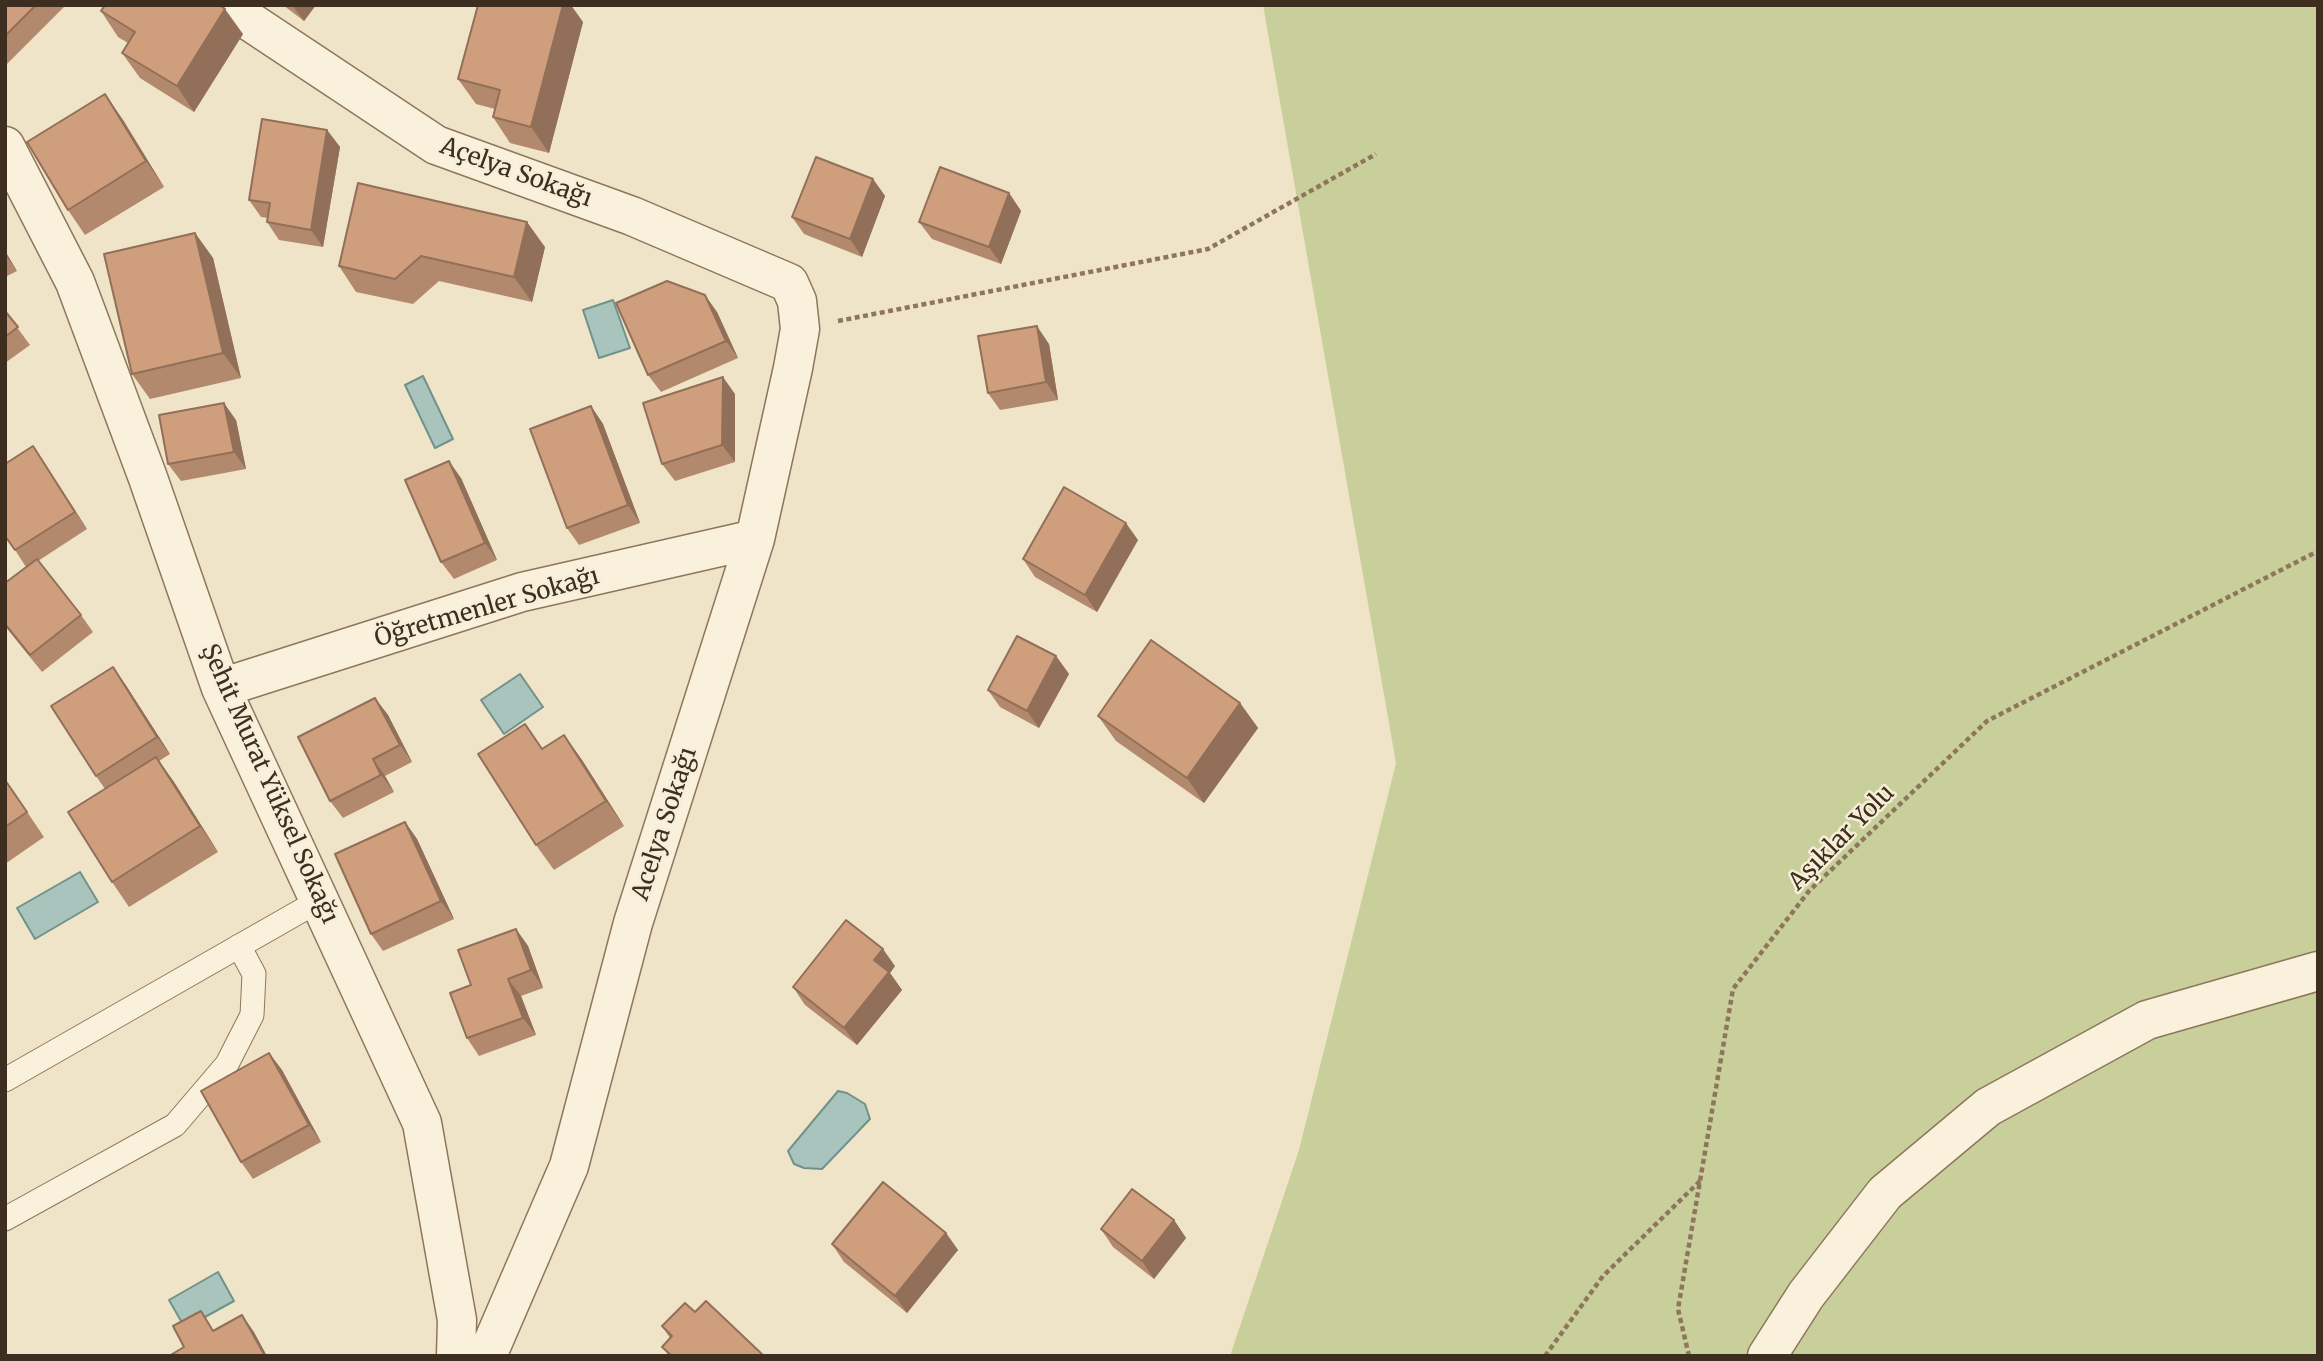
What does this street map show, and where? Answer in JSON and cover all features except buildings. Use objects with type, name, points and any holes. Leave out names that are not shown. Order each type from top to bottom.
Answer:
[{"type":"street","name":"Açelya Sokağı","points":[[225,5],[436,145],[632,216],[789,283]]},
{"type":"street","name":"Şehit Murat Yüksel Sokağı","points":[[5,146],[75,282],[222,688],[422,1124],[457,1320],[456,1356]]},
{"type":"street","name":"Acelya Sokağı","points":[[487,1356],[569,1166],[634,923],[755,539],[800,329],[797,301],[789,283]]},
{"type":"street","name":"Öğretmenler Sokağı","points":[[222,688],[522,593],[755,539]]},
{"type":"street","points":[[1767,1356],[1806,1295],[1885,1192],[1988,1107],[2147,1020],[2318,971]]},
{"type":"lane","points":[[5,1080],[320,900]]},
{"type":"lane","points":[[5,1219],[175,1125],[227,1064],[252,1016],[254,974],[239,946]]},
{"type":"path","points":[[800,329],[1208,249],[1376,154]]},
{"type":"path","name":"Aşıklar Yolu","points":[[1689,1356],[1678,1309],[1733,989],[1810,891],[1987,720],[2318,551]]},
{"type":"path","points":[[1545,1356],[1603,1276],[1700,1180]]},
{"type":"green space","points":[[1263,5],[2318,5],[2318,1356],[1230,1356],[1299,1150],[1396,763]]},
{"type":"water","points":[[613,300],[630,348],[599,358],[583,310]]},
{"type":"water","points":[[423,376],[453,439],[435,448],[405,385]]},
{"type":"water","points":[[520,674],[543,707],[504,734],[481,700]]},
{"type":"water","points":[[80,872],[98,902],[35,939],[17,908]]},
{"type":"water","points":[[838,1091],[847,1093],[865,1104],[870,1119],[822,1169],[804,1168],[794,1164],[788,1151]]},
{"type":"water","points":[[218,1272],[234,1301],[185,1328],[169,1300]]}]
